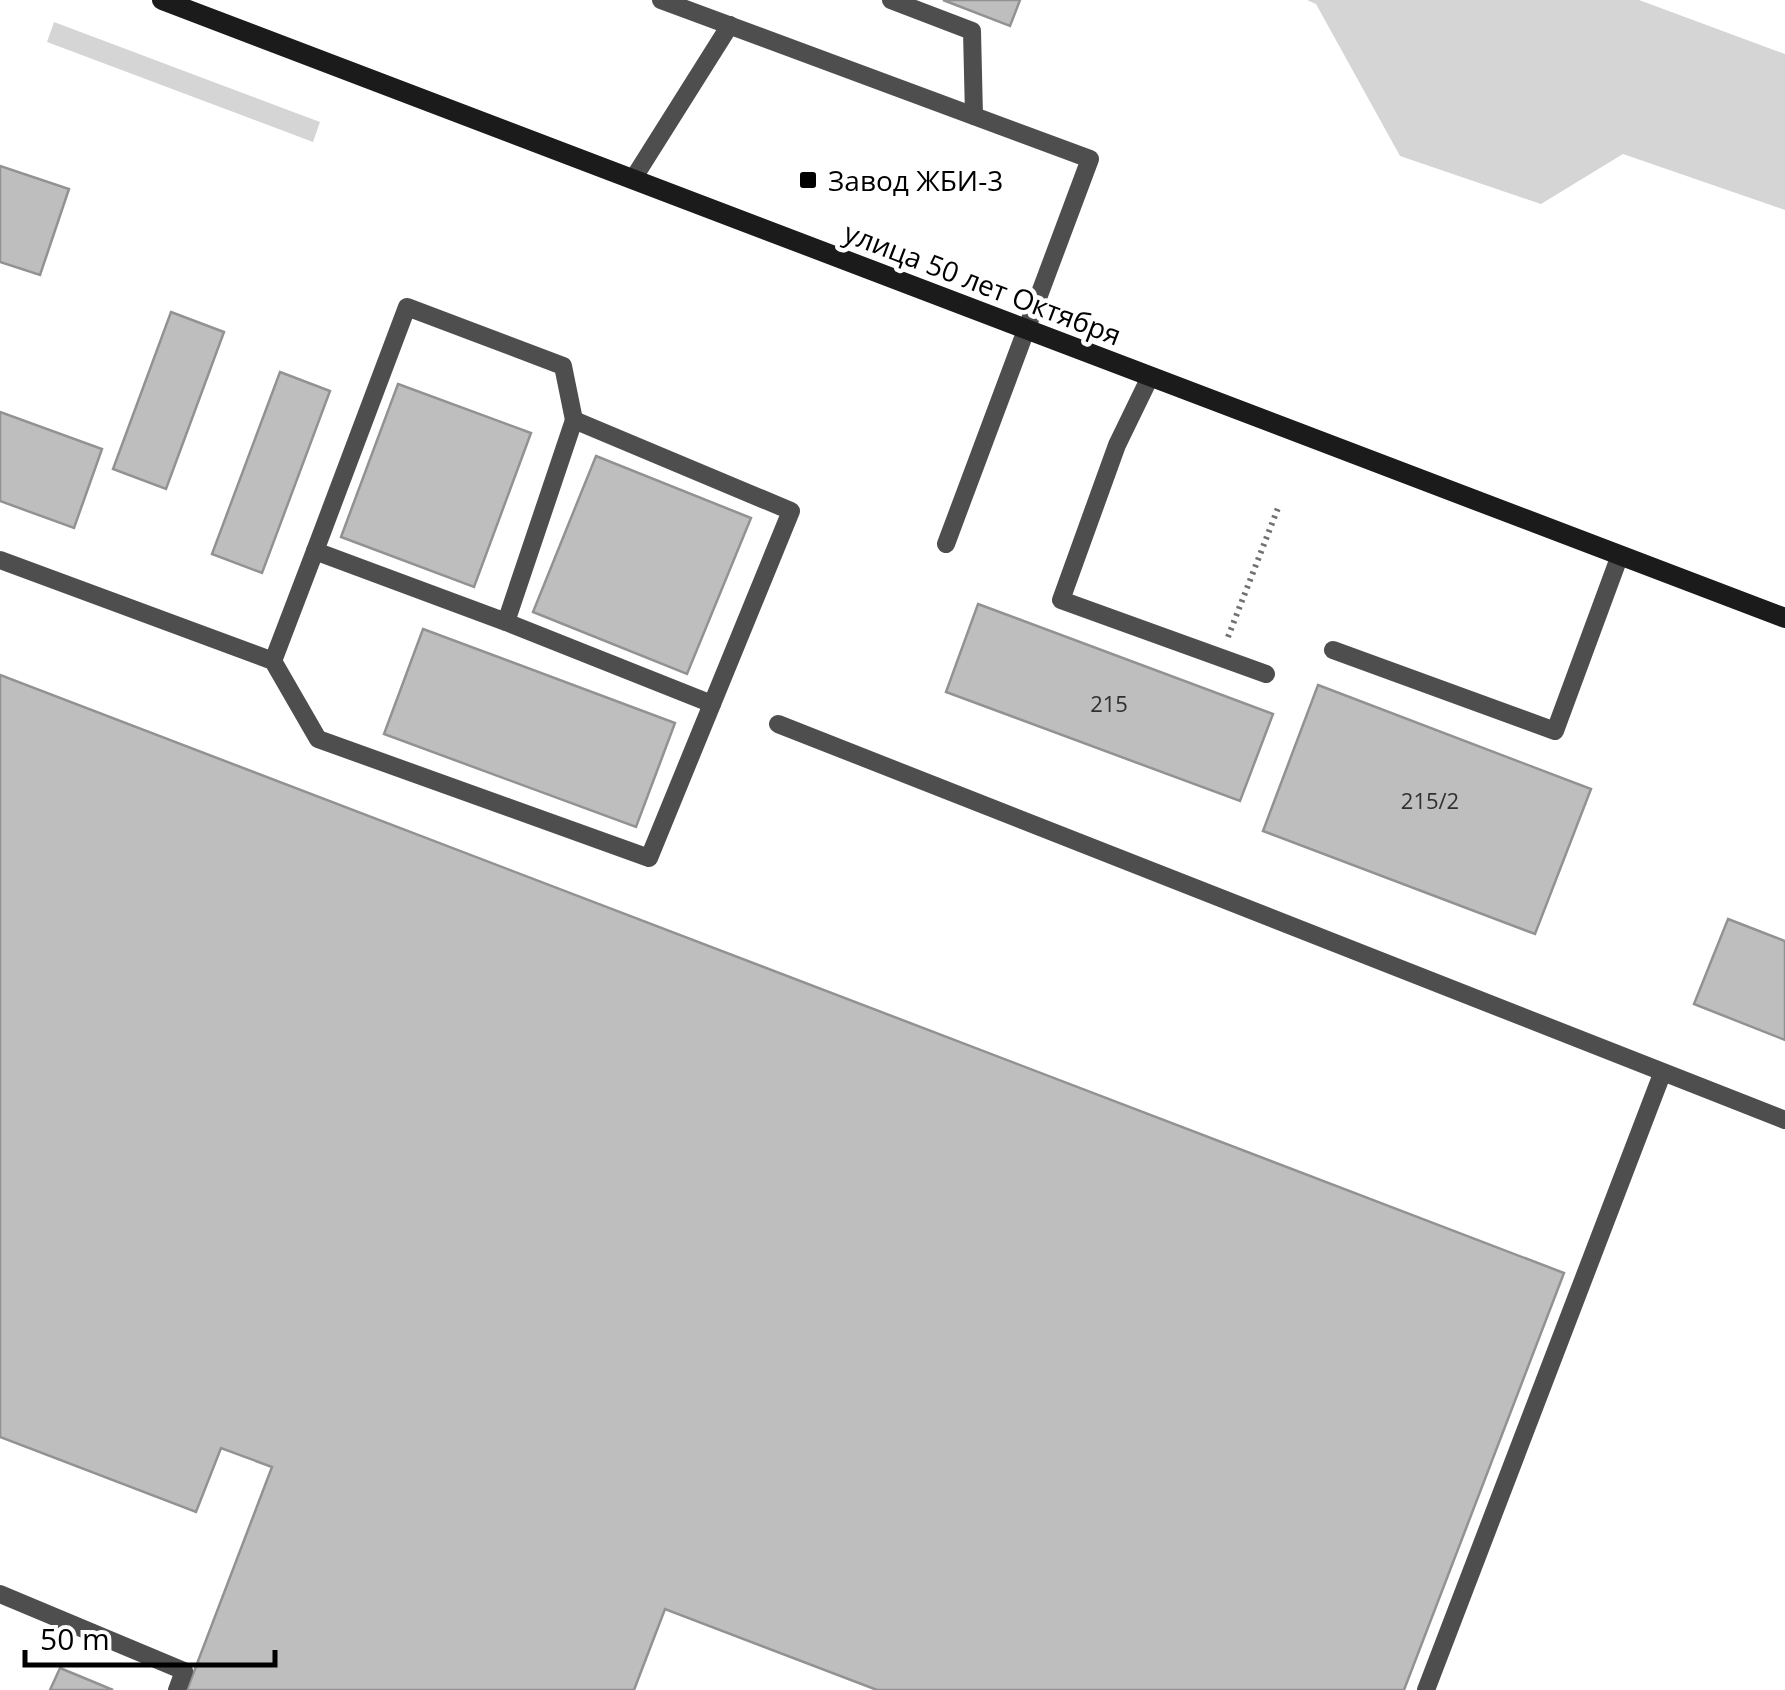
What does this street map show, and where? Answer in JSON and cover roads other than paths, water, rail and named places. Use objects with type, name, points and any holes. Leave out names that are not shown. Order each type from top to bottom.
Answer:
[{"type":"main road","name":"улица 50 лет Октября","points":[[162,0],[1785,618]]},
{"type":"lane","points":[[661,0],[1090,159],[946,544]]},
{"type":"lane","points":[[891,0],[972,31],[974,116]]},
{"type":"lane","points":[[633,179],[730,26]]},
{"type":"lane","points":[[273,661],[407,307],[564,366],[574,420],[506,622]]},
{"type":"lane","points":[[1150,377],[1117,445],[1062,600],[1266,674]]},
{"type":"lane","points":[[0,560],[273,661],[318,739],[649,858],[790,512],[574,420]]},
{"type":"lane","points":[[315,551],[712,704]]},
{"type":"lane","points":[[1333,650],[1555,731],[1620,556]]},
{"type":"lane","points":[[778,724],[1785,1120]]},
{"type":"lane","points":[[1426,1690],[1662,1074]]},
{"type":"lane","points":[[0,1594],[184,1671],[177,1690]]},
{"type":"place","name":"Завод ЖБИ-3","points":[[808,180]]}]
